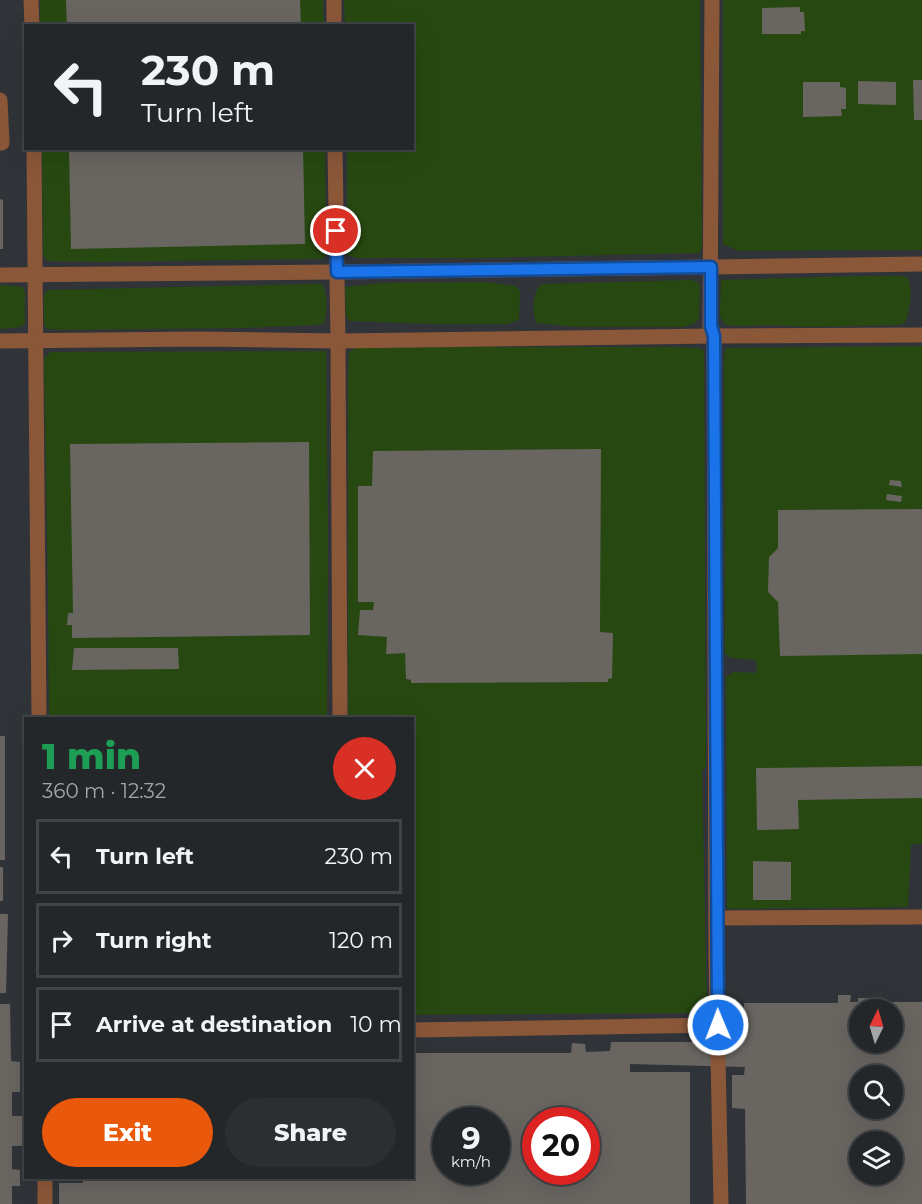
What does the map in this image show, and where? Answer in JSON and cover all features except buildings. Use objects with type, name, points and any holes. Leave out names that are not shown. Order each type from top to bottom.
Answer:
[{"type":"street","points":[[31,0],[32,24]]},
{"type":"street","points":[[334,0],[334,24]]},
{"type":"street","points":[[712,0],[711,326],[714,336],[716,918],[721,1204]]},
{"type":"street","points":[[0,100],[2,143],[0,143]]},
{"type":"street","points":[[34,150],[39,717]]},
{"type":"street","points":[[336,150],[340,717]]},
{"type":"street","points":[[0,275],[922,264]]},
{"type":"street","points":[[0,341],[198,339],[338,341],[922,335]]},
{"type":"street","points":[[716,918],[922,917]]},
{"type":"street","points":[[414,1029],[718,1025]]},
{"type":"street","points":[[45,1179],[45,1204]]},
{"type":"green space","points":[[40,0],[323,0],[324,24],[40,24]]},
{"type":"green space","points":[[344,0],[700,0],[702,249],[698,253],[472,258],[357,258],[347,255],[347,150],[414,150],[414,24],[345,24]]},
{"type":"green space","points":[[723,0],[922,0],[922,250],[739,251],[723,244]]},
{"type":"green space","points":[[42,150],[325,150],[326,256],[322,259],[48,261],[43,253]]},
{"type":"green space","points":[[858,276],[908,278],[910,301],[905,323],[809,327],[740,326],[727,325],[722,321],[720,314],[721,280]]},
{"type":"green space","points":[[690,280],[698,282],[700,287],[699,318],[694,324],[682,327],[575,327],[536,323],[534,302],[536,292],[542,284]]},
{"type":"green space","points":[[486,282],[516,286],[520,291],[519,320],[508,324],[433,324],[350,321],[346,316],[345,287],[382,283]]},
{"type":"green space","points":[[322,284],[326,297],[326,308],[324,323],[317,325],[59,330],[47,329],[44,324],[44,296],[47,290]]},
{"type":"green space","points":[[0,285],[23,287],[25,323],[21,327],[0,329]]},
{"type":"green space","points":[[922,346],[922,844],[911,844],[908,907],[727,909],[726,677],[733,672],[757,673],[756,660],[732,658],[725,654],[724,356],[726,348]]},
{"type":"green space","points":[[670,347],[699,348],[704,351],[706,767],[702,771],[707,1013],[414,1015],[414,717],[348,717],[348,373],[349,352],[356,348]]},
{"type":"green space","points":[[326,351],[327,717],[49,717],[44,359],[50,352]]},
{"type":"route","points":[[336,231],[337,272],[711,267],[711,326],[714,336],[718,1025]]}]
